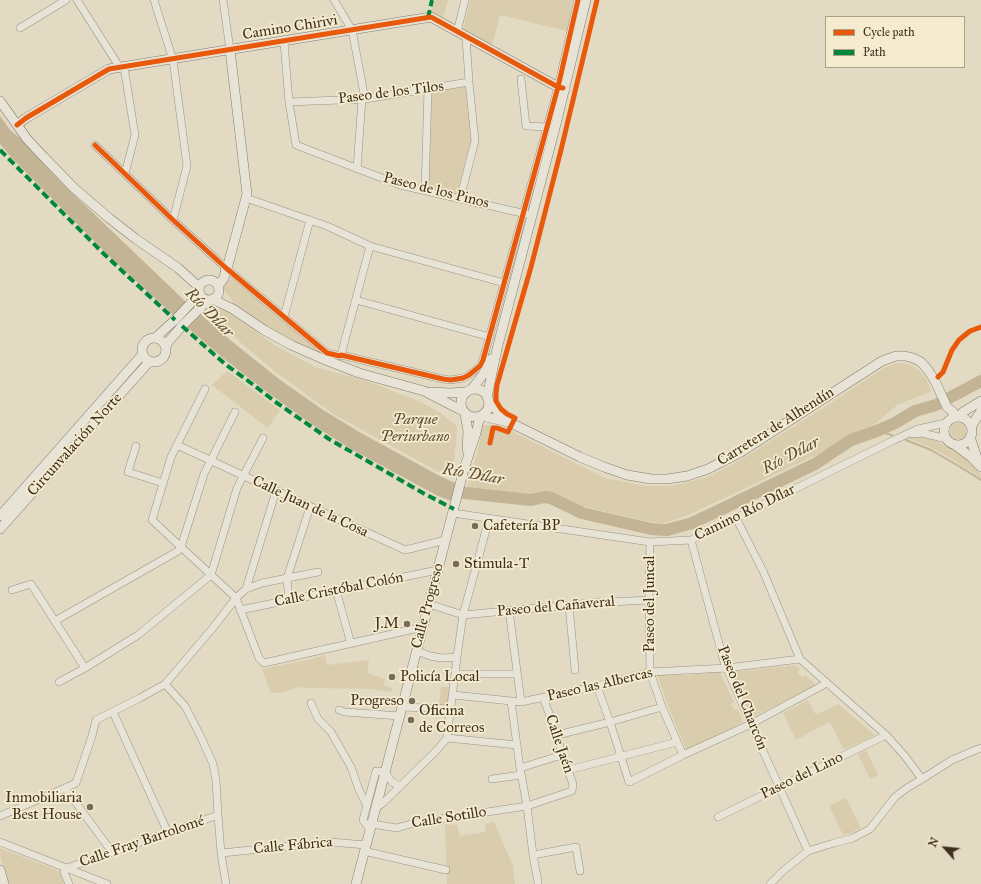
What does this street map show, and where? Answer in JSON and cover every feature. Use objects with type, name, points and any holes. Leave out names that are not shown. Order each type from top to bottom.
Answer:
[{"type":"street","points":[[20,28],[66,0]]},
{"type":"street","points":[[77,0],[122,67],[135,135],[126,170],[124,172]]},
{"type":"street","points":[[154,0],[174,60],[187,166],[173,220]]},
{"type":"street","points":[[193,307],[216,296],[228,265],[247,194],[223,0]]},
{"type":"street","points":[[334,0],[352,30],[364,99],[357,169]]},
{"type":"street","points":[[457,32],[465,0]]},
{"type":"street","points":[[464,469],[481,416],[488,408],[488,399],[497,349],[532,215],[561,88],[578,0]]},
{"type":"street","points":[[96,145],[173,220],[226,268],[327,353],[443,379],[451,380],[463,378],[480,366],[483,360],[547,127],[561,88],[586,0]]},
{"type":"street","name":"Camino Chirivi","points":[[17,125],[26,118],[109,70],[431,18],[561,88]]},
{"type":"street","points":[[460,199],[475,141],[466,37]]},
{"type":"street","points":[[284,42],[289,102]]},
{"type":"street","points":[[521,79],[526,126],[547,127]]},
{"type":"street","name":"Paseo de los Tilos","points":[[289,102],[364,99],[469,82]]},
{"type":"street","points":[[425,190],[428,89]]},
{"type":"street","points":[[0,101],[17,125],[41,154],[75,188],[115,222],[203,285],[215,282],[233,309]]},
{"type":"street","name":"Paseo de los Pinos","points":[[289,102],[296,145],[400,185],[532,215]]},
{"type":"street","points":[[246,198],[327,226],[370,246],[504,282]]},
{"type":"street","points":[[283,315],[285,313],[310,220]]},
{"type":"street","points":[[341,355],[370,246]]},
{"type":"street","points":[[179,323],[144,343],[142,351],[146,358],[155,363],[165,356],[168,342],[179,323],[193,307],[203,285],[226,268]]},
{"type":"street","points":[[203,285],[203,298],[233,309],[264,330],[291,345],[359,373],[424,392],[472,417],[481,416],[511,423]]},
{"type":"street","points":[[356,300],[490,337]]},
{"type":"street","points":[[154,338],[162,341],[166,347]]},
{"type":"street","points":[[464,469],[468,444],[468,431],[461,400],[485,372],[497,349]]},
{"type":"street","name":"Carretera de Alhendín","points":[[511,423],[604,468],[627,475],[651,479],[667,479],[687,476],[708,469],[741,452],[882,360],[896,356],[905,356],[921,362],[935,381],[947,407],[953,412],[952,420]]},
{"type":"street","name":"Circunvalación Norte","points":[[0,516],[146,358]]},
{"type":"street","name":"Circunvalación Norte","points":[[0,529],[146,358]]},
{"type":"street","points":[[205,389],[171,457],[152,520],[236,598],[258,658],[264,663],[423,628]]},
{"type":"street","points":[[424,392],[450,393],[476,389],[485,394],[493,407],[511,423]]},
{"type":"street","points":[[980,466],[955,445],[949,442],[944,431],[952,420],[981,401]]},
{"type":"street","points":[[980,466],[970,437],[971,427],[981,411]]},
{"type":"street","points":[[55,621],[178,551],[181,547],[204,474],[235,412]]},
{"type":"street","points":[[952,420],[966,420],[971,427]]},
{"type":"street","name":"Camino Río Dílar","points":[[454,509],[489,519],[650,542],[691,540],[870,451],[918,429],[952,420]]},
{"type":"street","name":"Camino Río Dílar","points":[[908,434],[922,433],[947,439]]},
{"type":"street","points":[[955,445],[964,443],[970,437]]},
{"type":"street","points":[[60,682],[138,635],[211,575],[237,488],[262,438]]},
{"type":"street","name":"Calle Juan de la Cosa","points":[[177,445],[405,550],[446,540]]},
{"type":"street","points":[[136,446],[128,472],[163,483]]},
{"type":"street","name":"Calle Progreso","points":[[371,807],[381,787],[464,469]]},
{"type":"street","points":[[246,589],[276,491]]},
{"type":"street","points":[[290,600],[287,578],[310,507]]},
{"type":"street","points":[[736,518],[763,572],[800,659],[886,735],[904,755],[922,780]]},
{"type":"street","points":[[311,703],[318,719],[331,732],[351,767],[359,790],[371,807],[383,803],[437,750],[447,738],[463,615],[489,519]]},
{"type":"street","name":"Paseo del Charcón","points":[[691,540],[718,641],[727,668],[808,851]]},
{"type":"street","name":"Paseo del Juncal","points":[[650,542],[650,672],[662,707],[683,756]]},
{"type":"street","name":"Calle Cristóbal Colón","points":[[240,610],[438,570]]},
{"type":"street","points":[[0,816],[76,783],[96,720],[165,684],[212,629],[236,598],[246,589],[262,582],[318,572]]},
{"type":"street","points":[[12,590],[31,584],[85,668]]},
{"type":"street","points":[[336,590],[351,644]]},
{"type":"street","name":"Paseo del Cañaveral","points":[[463,615],[591,603],[649,600]]},
{"type":"street","points":[[429,604],[463,615]]},
{"type":"street","points":[[569,605],[575,670]]},
{"type":"street","points":[[509,610],[521,702]]},
{"type":"street","points":[[417,651],[430,656],[442,658],[457,657]]},
{"type":"street","name":"Paseo las Albercas","points":[[453,695],[521,702],[597,686],[650,672],[727,668],[800,659]]},
{"type":"street","points":[[455,674],[517,674]]},
{"type":"street","points":[[165,684],[185,706],[201,737],[212,764],[216,780],[221,853],[226,884]]},
{"type":"street","points":[[597,686],[629,782],[751,724],[827,684]]},
{"type":"street","name":"Calle Jaén","points":[[527,806],[572,791],[574,784],[562,755],[544,697]]},
{"type":"street","points":[[511,701],[538,882]]},
{"type":"street","points":[[557,735],[662,707]]},
{"type":"street","points":[[338,710],[345,712],[401,712],[451,709]]},
{"type":"street","points":[[113,712],[168,833]]},
{"type":"street","name":"Paseo del Lino","points":[[718,817],[886,735]]},
{"type":"street","points":[[447,738],[517,745]]},
{"type":"street","points":[[568,770],[677,742]]},
{"type":"street","points":[[770,884],[783,871],[808,851],[854,838],[870,829],[895,797],[907,788],[952,760],[981,748]]},
{"type":"street","points":[[492,779],[521,771],[562,755]]},
{"type":"street","name":"Calle Progreso","points":[[356,884],[371,827],[371,807],[376,771],[385,772]]},
{"type":"street","points":[[385,772],[392,782],[400,786]]},
{"type":"street","points":[[381,787],[388,791],[400,786]]},
{"type":"street","points":[[65,788],[112,852]]},
{"type":"street","name":"Calle Sotillo","points":[[371,827],[397,828],[414,823],[527,806]]},
{"type":"street","name":"Calle Fray Bartolomé","points":[[66,868],[218,815]]},
{"type":"street","points":[[0,842],[107,884]]},
{"type":"street","name":"Calle Fábrica","points":[[221,853],[331,842],[365,848],[446,870]]},
{"type":"street","points":[[533,855],[576,847],[580,870]]},
{"type":"street","points":[[66,868],[64,872],[69,884]]},
{"type":"street","points":[[0,870],[4,884]]},
{"type":"green space","points":[[435,0],[448,0],[443,19],[431,13]]},
{"type":"green space","points":[[470,0],[573,0],[567,31],[500,15],[492,46],[463,30]]},
{"type":"green space","points":[[466,86],[471,141],[457,194],[428,188],[432,92]]},
{"type":"green space","points":[[232,279],[238,282],[325,355],[324,357],[266,327],[235,305],[224,290],[223,286],[226,280]]},
{"type":"green space","name":"Parque Periurbano","points":[[221,307],[276,346],[315,367],[370,382],[425,404],[442,414],[457,426],[454,460],[451,466],[444,475],[335,415],[274,371],[240,342],[214,317]]},
{"type":"green space","points":[[897,363],[915,367],[922,373],[932,391],[897,405],[873,426],[814,456],[686,516],[663,523],[650,522],[586,507],[487,492],[467,487],[483,425],[494,425],[515,433],[605,478],[646,486],[671,486],[708,477],[742,459],[885,367]]},
{"type":"green space","points":[[227,371],[280,410],[268,428],[212,385]]},
{"type":"green space","points":[[955,423],[961,423],[966,428],[964,437],[961,439],[955,439],[950,434],[950,428]]},
{"type":"green space","points":[[916,436],[930,438],[960,452],[973,464],[981,475],[981,478],[949,457],[908,438]]},
{"type":"green space","points":[[325,655],[327,665],[369,660],[367,673],[385,679],[384,685],[392,688],[391,692],[371,689],[301,687],[288,690],[286,692],[271,693],[262,669]]},
{"type":"green space","points":[[795,665],[800,669],[797,672],[803,677],[805,675],[816,685],[753,717],[733,672]]},
{"type":"green space","points":[[720,672],[734,702],[731,704],[734,710],[737,709],[743,722],[687,751],[657,675],[688,675]]},
{"type":"green space","points":[[441,687],[450,687],[448,705],[439,705]]},
{"type":"green space","points":[[808,700],[816,715],[838,704],[875,735],[844,750],[830,722],[796,740],[783,713]]},
{"type":"green space","points":[[866,750],[878,775],[870,779],[858,754]]},
{"type":"green space","points":[[846,798],[861,828],[843,835],[829,806]]},
{"type":"green space","points":[[494,822],[513,866],[515,884],[447,884],[445,824],[457,825],[460,836],[485,832],[486,824]]},
{"type":"green space","points":[[0,848],[59,871],[64,884],[8,884],[0,854]]},
{"type":"shaded area","points":[[0,116],[11,131],[24,141],[46,167],[69,190],[185,301],[235,344],[279,379],[323,410],[361,433],[455,483],[451,501],[438,496],[351,449],[313,425],[223,358],[173,315],[106,253],[10,156],[0,144]]},
{"type":"waterway","name":"Río Dílar","points":[[448,488],[465,493],[531,500],[545,497],[551,498],[582,513],[651,529],[667,530],[692,523],[724,508],[815,464],[851,440],[895,423],[915,411],[936,405],[981,381]]},
{"type":"waterway","points":[[877,431],[892,435]]},
{"type":"waterway","points":[[906,440],[931,450],[981,480]]},
{"type":"marked path","points":[[428,18],[432,0]]},
{"type":"marked path","points":[[0,150],[104,254],[175,320]]},
{"type":"marked path","points":[[182,326],[225,364],[277,403],[329,439],[454,509]]},
{"type":"cycle path","points":[[95,145],[173,220],[226,268],[327,353],[443,379],[451,380],[463,378],[480,366],[483,360],[558,87],[578,0]]},
{"type":"cycle path","points":[[490,443],[493,428],[508,432],[515,418],[501,409],[496,401],[497,385],[531,267],[597,0]]},
{"type":"cycle path","points":[[17,125],[26,118],[109,69],[431,17],[558,87],[563,88]]},
{"type":"cycle path","points":[[938,377],[943,372],[952,350],[959,340],[970,331],[981,327]]},
{"type":"place","name":"Cafetería BP","points":[[475,526]]},
{"type":"place","name":"Stimula-T","points":[[456,564]]},
{"type":"place","name":"J.M","points":[[407,624]]},
{"type":"place","name":"Policía Local","points":[[392,677]]},
{"type":"place","name":"Progreso","points":[[412,701]]},
{"type":"place","name":"Oficina de Correos","points":[[411,720]]},
{"type":"place","name":"Inmobiliaria Best House","points":[[90,807]]}]
